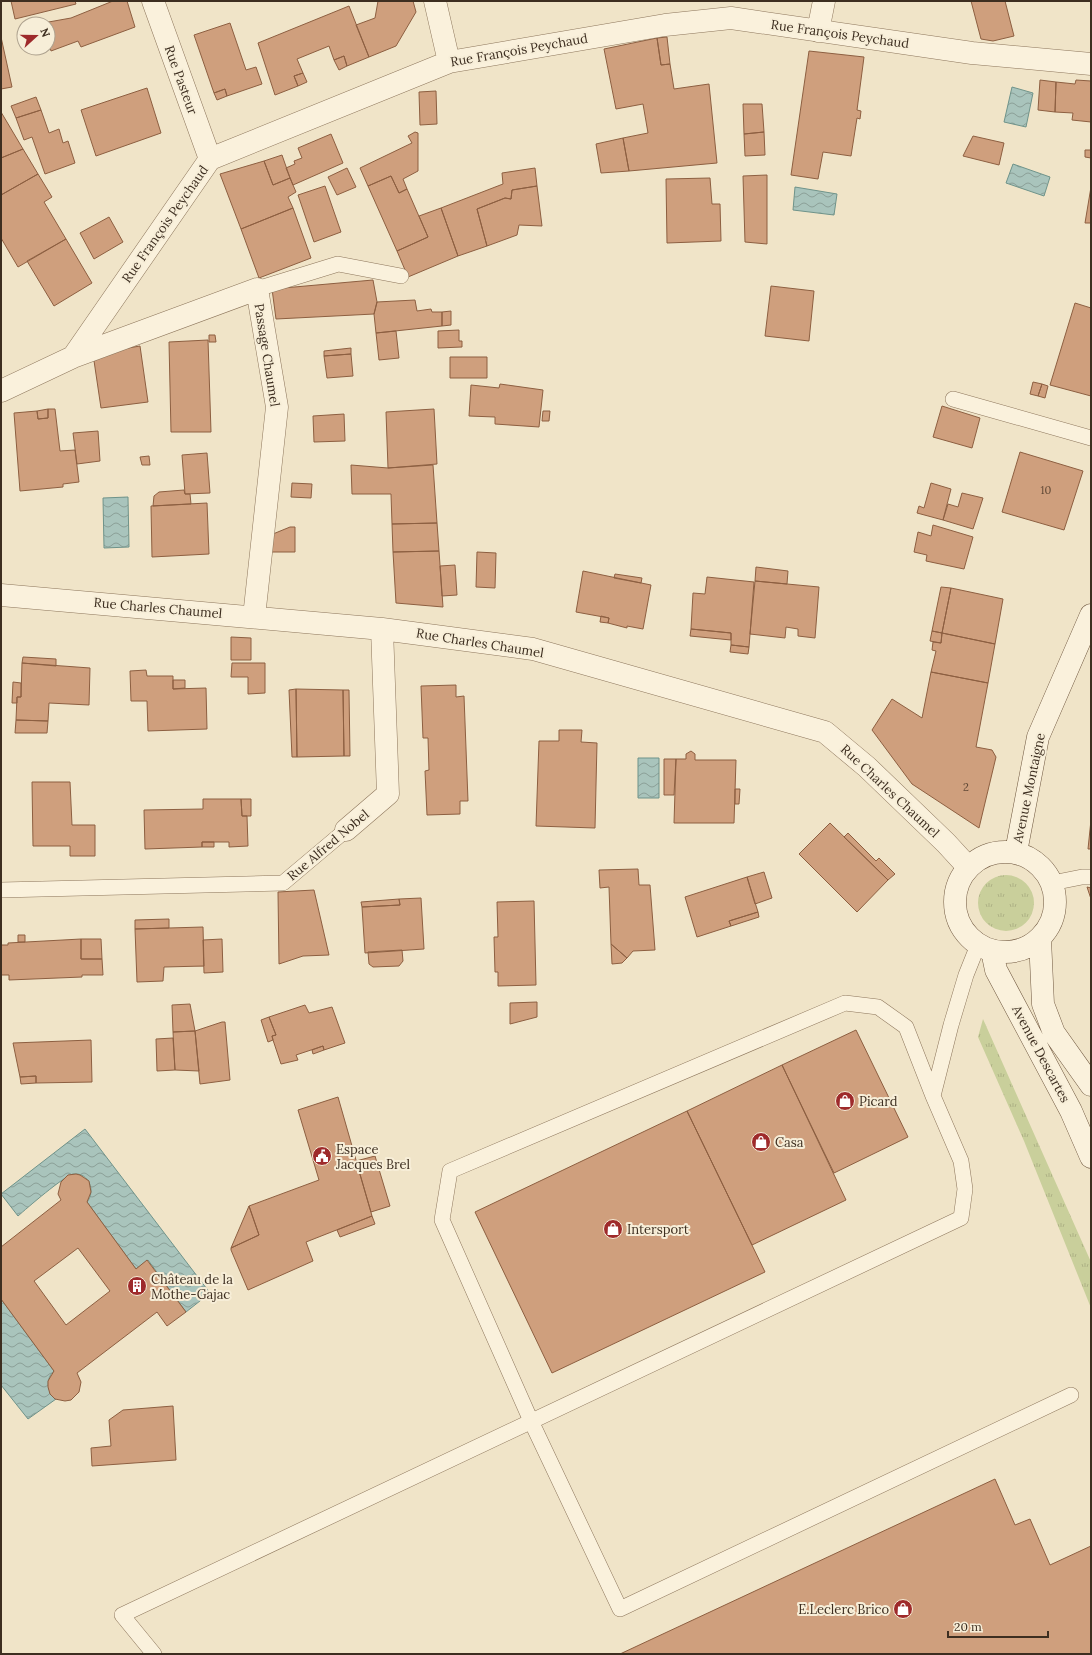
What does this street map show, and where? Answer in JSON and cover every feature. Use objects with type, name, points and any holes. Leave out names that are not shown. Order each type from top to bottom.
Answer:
[{"type":"street","name":"Rue Pasteur","points":[[153,1],[210,160]]},
{"type":"street","points":[[435,1],[449,62]]},
{"type":"street","points":[[818,31],[824,1]]},
{"type":"street","name":"Rue François Peychaud","points":[[1,391],[73,357],[210,160],[449,62],[665,24],[731,18],[972,53],[1091,64]]},
{"type":"street","name":"Passage Chaumel","points":[[73,357],[257,289],[277,407],[254,617]]},
{"type":"street","name":"Rue Charles Chaumel","points":[[1,595],[382,629],[533,649],[824,732],[867,767],[946,843],[968,867]]},
{"type":"street","name":"Avenue Montaigne","points":[[1016,852],[1038,736],[1091,615]]},
{"type":"street","name":"Rue Alfred Nobel","points":[[346,830],[388,794],[382,629]]},
{"type":"street","points":[[1002,851],[1016,852],[1028,856],[1038,863],[1046,872],[1056,894],[1054,913],[1048,930],[1040,939],[1030,946],[1017,951],[1005,952],[985,948],[970,938],[956,916],[954,901],[957,886],[968,867],[987,854],[1002,851]]},
{"type":"street","name":"Avenue Descartes","points":[[1040,939],[1043,1004],[1054,1033],[1091,1085]]},
{"type":"street","name":"Avenue Descartes","points":[[985,948],[1071,1111],[1091,1157]]},
{"type":"lane","points":[[257,289],[338,264],[401,276]]},
{"type":"lane","points":[[953,399],[1091,438]]},
{"type":"lane","name":"Rue Alfred Nobel","points":[[1,890],[283,883],[346,830]]},
{"type":"lane","points":[[1052,883],[1082,877],[1091,877]]},
{"type":"lane","points":[[933,1096],[953,1018],[966,975],[985,948]]},
{"type":"lane","points":[[154,1654],[122,1614],[531,1421],[831,1280],[961,1218],[966,1189],[961,1161],[933,1096],[906,1027],[878,1007],[845,1003],[450,1171],[442,1220],[531,1421],[620,1609],[1071,1395]]},
{"type":"green space","points":[[1006,875],[1017,877],[1026,883],[1032,892],[1034,903],[1032,914],[1026,923],[1017,929],[1006,931],[995,929],[986,923],[980,914],[978,903],[980,892],[986,883],[995,877]]},
{"type":"green space","points":[[983,1019],[1091,1262],[1091,1308],[1024,1141],[978,1037]]},
{"type":"water","points":[[1012,87],[1033,93],[1026,127],[1004,122]]},
{"type":"water","points":[[1013,164],[1050,177],[1044,196],[1006,183]]},
{"type":"water","points":[[795,187],[837,194],[834,215],[793,210]]},
{"type":"water","points":[[128,497],[129,547],[104,548],[103,498]]},
{"type":"water","points":[[638,758],[659,758],[659,798],[638,798]]},
{"type":"water","points":[[85,1129],[210,1293],[186,1312],[148,1260],[136,1269],[87,1202],[90,1198],[91,1188],[87,1179],[83,1176],[73,1174],[68,1176],[18,1216],[1,1194]]},
{"type":"water","points":[[1,1299],[54,1371],[49,1378],[48,1385],[51,1393],[56,1399],[28,1419],[1,1385]]},
{"type":"building","points":[[11,1],[75,1],[76,4],[27,16],[16,16],[15,19]]},
{"type":"building","points":[[113,1],[127,1],[135,27],[81,47],[78,41],[56,49],[56,21],[71,18]]},
{"type":"building","points":[[378,1],[413,1],[416,12],[396,46],[369,57],[356,25],[375,18]]},
{"type":"building","points":[[971,1],[1005,1],[1014,36],[993,41],[981,39]]},
{"type":"building","points":[[349,6],[369,57],[347,66],[344,56],[334,60],[329,46],[297,59],[303,73],[294,76],[298,86],[275,95],[258,43]]},
{"type":"building","points":[[230,23],[246,70],[256,67],[262,84],[227,96],[225,89],[214,93],[194,35]]},
{"type":"building","points":[[1,37],[12,87],[1,89]]},
{"type":"building","points":[[667,37],[670,64],[661,65],[657,38]]},
{"type":"building","points":[[657,38],[661,65],[670,64],[674,89],[709,84],[717,163],[629,171],[623,138],[648,133],[643,104],[616,109],[604,49]]},
{"type":"building","points":[[809,51],[864,57],[857,110],[861,111],[860,119],[857,118],[851,156],[823,152],[818,179],[791,175]]},
{"type":"building","points":[[344,56],[347,66],[339,70],[334,60]]},
{"type":"building","points":[[303,73],[307,82],[298,86],[294,76]]},
{"type":"building","points":[[1040,80],[1056,82],[1055,112],[1038,110]]},
{"type":"building","points":[[1076,80],[1091,81],[1091,122],[1072,120],[1073,113],[1055,112],[1056,82],[1075,84]]},
{"type":"building","points":[[147,88],[161,133],[96,156],[81,110]]},
{"type":"building","points":[[225,89],[227,96],[217,100],[214,93]]},
{"type":"building","points":[[436,91],[437,124],[420,125],[419,92]]},
{"type":"building","points":[[36,97],[41,110],[16,118],[11,106]]},
{"type":"building","points":[[743,104],[762,104],[764,132],[744,134]]},
{"type":"building","points":[[41,110],[49,133],[59,129],[63,143],[68,141],[75,163],[45,174],[32,137],[24,140],[16,118]]},
{"type":"building","points":[[1,112],[23,149],[1,158]]},
{"type":"building","points":[[415,132],[418,133],[418,171],[403,179],[407,189],[399,193],[391,176],[368,186],[360,168],[412,143],[408,136]]},
{"type":"building","points":[[764,132],[765,155],[745,156],[744,134]]},
{"type":"building","points":[[331,134],[343,163],[293,185],[286,168],[295,164],[294,161],[302,158],[298,148]]},
{"type":"building","points":[[973,136],[1004,143],[999,165],[963,156]]},
{"type":"building","points":[[623,138],[629,171],[601,173],[596,144]]},
{"type":"building","points":[[23,149],[38,174],[1,195],[1,158]]},
{"type":"building","points":[[1085,150],[1091,150],[1091,158],[1085,157]]},
{"type":"building","points":[[282,155],[290,178],[273,185],[264,161]]},
{"type":"building","points":[[264,161],[273,185],[290,178],[296,192],[288,197],[293,208],[241,229],[220,174]]},
{"type":"building","points":[[347,168],[356,187],[337,195],[328,177]]},
{"type":"building","points":[[535,168],[537,186],[512,190],[511,199],[505,198],[477,209],[487,246],[458,256],[441,208],[503,184],[502,173]]},
{"type":"building","points":[[38,174],[52,197],[44,202],[66,239],[18,267],[1,238],[1,195]]},
{"type":"building","points":[[767,175],[767,244],[745,242],[743,176]]},
{"type":"building","points":[[391,176],[399,193],[407,189],[428,237],[397,251],[368,186]]},
{"type":"building","points":[[710,178],[712,204],[720,204],[721,241],[667,243],[666,179]]},
{"type":"building","points":[[325,186],[341,232],[314,242],[298,195]]},
{"type":"building","points":[[537,186],[542,226],[519,225],[517,235],[487,246],[477,209],[505,198],[511,199],[512,190]]},
{"type":"building","points":[[1091,187],[1091,223],[1085,223]]},
{"type":"building","points":[[293,208],[311,258],[259,278],[241,229]]},
{"type":"building","points":[[441,208],[458,256],[408,277],[397,251],[428,237],[419,216]]},
{"type":"building","points":[[109,217],[123,242],[94,259],[80,233]]},
{"type":"building","points":[[66,239],[92,283],[54,306],[27,261]]},
{"type":"building","points":[[373,280],[377,302],[374,314],[276,319],[272,289]]},
{"type":"building","points":[[771,286],[814,291],[809,341],[765,336]]},
{"type":"building","points":[[415,300],[417,311],[431,309],[432,312],[442,312],[442,326],[376,333],[374,314],[377,302]]},
{"type":"building","points":[[1075,303],[1091,308],[1091,396],[1050,385]]},
{"type":"building","points":[[451,311],[451,325],[442,326],[442,312]]},
{"type":"building","points":[[459,330],[459,341],[462,341],[462,347],[438,348],[438,331]]},
{"type":"building","points":[[396,331],[399,358],[379,360],[376,333]]},
{"type":"building","points":[[209,335],[215,335],[216,342],[209,342]]},
{"type":"building","points":[[208,340],[211,432],[171,432],[169,342]]},
{"type":"building","points":[[140,346],[148,402],[101,408],[93,354]]},
{"type":"building","points":[[351,348],[351,354],[324,356],[324,351]]},
{"type":"building","points":[[351,354],[353,376],[327,378],[324,356]]},
{"type":"building","points":[[450,357],[487,357],[487,378],[450,378]]},
{"type":"building","points":[[1033,382],[1042,384],[1038,396],[1030,394]]},
{"type":"building","points":[[500,384],[543,390],[539,427],[495,424],[495,417],[469,416],[471,385],[499,388]]},
{"type":"building","points":[[1042,384],[1048,386],[1045,398],[1038,396]]},
{"type":"building","points":[[942,406],[980,418],[972,448],[933,437]]},
{"type":"building","points":[[48,409],[48,418],[38,419],[37,411]]},
{"type":"building","points":[[48,409],[55,409],[60,451],[75,450],[79,482],[63,484],[63,487],[20,491],[14,413],[37,411],[38,419],[48,418]]},
{"type":"building","points":[[434,409],[437,464],[388,468],[386,412]]},
{"type":"building","points":[[543,411],[550,411],[549,421],[542,421]]},
{"type":"building","points":[[344,414],[345,441],[314,442],[313,416]]},
{"type":"building","points":[[98,431],[100,461],[77,464],[73,433]]},
{"type":"building","points":[[1020,452],[1083,471],[1064,530],[1002,512]]},
{"type":"building","points":[[207,453],[210,493],[185,494],[182,455]]},
{"type":"building","points":[[149,456],[150,465],[142,465],[140,457]]},
{"type":"building","points":[[351,465],[388,468],[433,465],[437,523],[392,524],[391,494],[352,494]]},
{"type":"building","points":[[292,483],[312,484],[311,498],[291,497]]},
{"type":"building","points":[[931,483],[951,489],[943,520],[917,513],[919,506],[924,508]]},
{"type":"building","points":[[184,490],[185,494],[190,494],[191,504],[153,506],[154,496],[159,492]]},
{"type":"building","points":[[962,493],[983,498],[973,529],[943,520],[948,504],[958,507]]},
{"type":"building","points":[[207,503],[209,554],[152,557],[151,506]]},
{"type":"building","points":[[437,523],[439,551],[393,552],[392,524]]},
{"type":"building","points":[[933,525],[973,537],[964,569],[926,561],[927,555],[914,552],[918,532],[931,536]]},
{"type":"building","points":[[290,527],[295,527],[295,552],[271,552],[273,534]]},
{"type":"building","points":[[439,551],[443,607],[396,603],[393,552]]},
{"type":"building","points":[[477,552],[496,553],[495,588],[476,587]]},
{"type":"building","points":[[455,565],[457,595],[442,596],[440,566]]},
{"type":"building","points":[[756,567],[788,571],[787,584],[755,581]]},
{"type":"building","points":[[583,571],[651,585],[643,629],[627,626],[627,628],[608,623],[609,618],[576,612]]},
{"type":"building","points":[[615,574],[642,578],[641,583],[614,578]]},
{"type":"building","points":[[707,577],[754,582],[749,647],[731,645],[731,633],[691,629],[693,593],[705,594]]},
{"type":"building","points":[[755,581],[819,587],[815,638],[798,636],[798,629],[786,627],[785,638],[750,634]]},
{"type":"building","points":[[941,587],[951,588],[942,633],[932,631]]},
{"type":"building","points":[[951,588],[1003,599],[995,644],[942,633]]},
{"type":"building","points":[[601,616],[609,618],[608,623],[600,622]]},
{"type":"building","points":[[691,629],[731,633],[731,640],[690,636]]},
{"type":"building","points":[[932,631],[942,633],[941,643],[930,641]]},
{"type":"building","points":[[942,633],[995,644],[988,683],[931,672],[936,651],[932,650],[933,642],[941,643]]},
{"type":"building","points":[[231,637],[251,638],[251,660],[231,660]]},
{"type":"building","points":[[731,645],[749,647],[748,654],[730,652]]},
{"type":"building","points":[[23,657],[56,659],[56,666],[22,663]]},
{"type":"building","points":[[22,663],[90,668],[89,705],[49,703],[48,721],[16,720],[17,697],[21,697]]},
{"type":"building","points":[[232,663],[265,663],[265,693],[248,694],[248,677],[231,677]]},
{"type":"building","points":[[146,670],[147,676],[173,676],[173,689],[206,688],[207,729],[148,731],[147,701],[131,701],[130,671]]},
{"type":"building","points":[[931,672],[988,683],[976,747],[992,750],[996,757],[979,828],[912,784],[872,730],[892,699],[922,718]]},
{"type":"building","points":[[173,680],[185,680],[185,688],[173,689]]},
{"type":"building","points":[[13,682],[21,683],[21,697],[17,697],[17,703],[12,703]]},
{"type":"building","points":[[456,685],[456,697],[464,696],[468,801],[460,801],[460,814],[427,815],[425,771],[429,770],[428,738],[423,738],[421,686]]},
{"type":"building","points":[[296,689],[343,690],[344,756],[297,757]]},
{"type":"building","points":[[296,689],[297,757],[292,757],[289,690]]},
{"type":"building","points":[[343,690],[349,690],[350,756],[344,756]]},
{"type":"building","points":[[16,720],[48,721],[47,733],[15,733]]},
{"type":"building","points":[[559,730],[582,730],[581,742],[597,743],[595,828],[536,826],[539,741],[559,741]]},
{"type":"building","points":[[691,751],[695,754],[695,760],[736,760],[734,823],[674,823],[676,759],[686,759],[686,754]]},
{"type":"building","points":[[664,759],[676,759],[674,795],[664,795]]},
{"type":"building","points":[[32,782],[70,782],[72,825],[95,825],[95,856],[70,856],[70,846],[33,846]]},
{"type":"building","points":[[735,789],[740,789],[739,804],[735,804]]},
{"type":"building","points":[[203,799],[241,799],[242,816],[247,816],[248,846],[229,847],[229,842],[202,842],[202,847],[145,849],[144,810],[203,809]]},
{"type":"building","points":[[241,799],[251,799],[251,816],[242,816]]},
{"type":"building","points":[[1091,820],[1091,849],[1088,849]]},
{"type":"building","points":[[830,823],[888,880],[857,912],[799,854]]},
{"type":"building","points":[[848,833],[876,861],[879,858],[895,874],[888,880],[844,837]]},
{"type":"building","points":[[202,842],[214,842],[214,847],[202,847]]},
{"type":"building","points":[[638,869],[639,885],[650,885],[655,950],[633,951],[627,958],[611,944],[609,887],[600,888],[599,870]]},
{"type":"building","points":[[764,872],[772,898],[755,904],[747,877]]},
{"type":"building","points":[[747,877],[758,912],[729,921],[731,926],[697,937],[685,897]]},
{"type":"building","points":[[1087,887],[1091,888],[1091,899]]},
{"type":"building","points":[[314,890],[329,955],[303,956],[279,964],[278,892]]},
{"type":"building","points":[[421,898],[424,949],[365,953],[362,907],[400,905],[399,899]]},
{"type":"building","points":[[399,899],[400,905],[362,907],[361,902]]},
{"type":"building","points":[[534,901],[536,985],[498,986],[498,972],[495,972],[494,937],[498,937],[497,902]]},
{"type":"building","points":[[758,912],[759,917],[731,926],[729,921]]},
{"type":"building","points":[[169,919],[169,928],[135,929],[135,920]]},
{"type":"building","points":[[203,927],[204,966],[164,967],[163,981],[137,982],[135,929]]},
{"type":"building","points":[[18,935],[25,935],[25,942],[18,942]]},
{"type":"building","points":[[81,939],[101,939],[102,959],[81,959]]},
{"type":"building","points":[[81,939],[81,959],[102,959],[103,975],[9,980],[9,975],[1,975],[1,945],[8,945],[8,943]]},
{"type":"building","points":[[222,939],[223,972],[204,973],[203,940]]},
{"type":"building","points":[[611,944],[627,958],[622,963],[612,964]]},
{"type":"building","points":[[402,950],[403,961],[399,966],[373,967],[369,964],[368,952]]},
{"type":"building","points":[[537,1002],[537,1017],[510,1024],[510,1003]]},
{"type":"building","points":[[190,1004],[195,1031],[173,1032],[172,1005]]},
{"type":"building","points":[[305,1005],[309,1013],[332,1007],[345,1043],[324,1050],[323,1046],[296,1055],[298,1060],[281,1064],[272,1036],[276,1035],[269,1017]]},
{"type":"building","points":[[269,1017],[276,1035],[272,1036],[273,1040],[268,1042],[261,1020]]},
{"type":"building","points":[[225,1022],[230,1080],[200,1084],[195,1031]]},
{"type":"building","name":"Picard","points":[[856,1030],[908,1137],[834,1173],[782,1065]]},
{"type":"building","points":[[195,1031],[199,1071],[175,1070],[173,1032]]},
{"type":"building","points":[[173,1038],[175,1070],[157,1071],[156,1039]]},
{"type":"building","points":[[91,1040],[92,1082],[36,1083],[36,1076],[20,1077],[13,1043]]},
{"type":"building","points":[[323,1046],[324,1050],[313,1054],[312,1050]]},
{"type":"building","name":"Casa","points":[[782,1065],[846,1200],[752,1245],[687,1111]]},
{"type":"building","points":[[36,1076],[36,1083],[21,1084],[20,1077]]},
{"type":"building","points":[[338,1097],[372,1216],[306,1242],[313,1261],[248,1290],[231,1248],[259,1235],[249,1206],[319,1180],[298,1110]]},
{"type":"building","name":"Intersport","points":[[687,1111],[765,1272],[552,1373],[475,1212]]},
{"type":"building","points":[[375,1156],[390,1206],[371,1212],[356,1161]]},
{"type":"building","name":"Château de la Mothe-Gajac","points":[[68,1175],[80,1175],[89,1181],[91,1192],[87,1202],[136,1269],[147,1260],[186,1312],[167,1326],[157,1312],[77,1373],[81,1382],[79,1392],[71,1400],[65,1401],[55,1399],[50,1394],[48,1381],[54,1371],[1,1299],[1,1247],[61,1200],[58,1194],[61,1182]],"holes":[[[78,1248],[110,1291],[66,1325],[34,1281]]]},
{"type":"building","points":[[249,1206],[259,1235],[231,1248]]},
{"type":"building","points":[[372,1216],[375,1224],[340,1237],[337,1230]]},
{"type":"building","points":[[173,1406],[176,1460],[92,1466],[91,1448],[111,1446],[109,1420],[123,1410]]},
{"type":"building","name":"E.Leclerc Brico","points":[[995,1479],[1015,1525],[1030,1519],[1050,1565],[1091,1546],[1091,1654],[620,1654]]},
{"type":"place","name":"Picard","points":[[845,1101]]},
{"type":"place","name":"Casa","points":[[761,1142]]},
{"type":"place","name":"Espace Jacques Brel","points":[[322,1156]]},
{"type":"place","name":"Intersport","points":[[613,1229]]},
{"type":"place","name":"Château de la Mothe-Gajac","points":[[137,1286]]},
{"type":"place","name":"E.Leclerc Brico","points":[[903,1609]]}]
